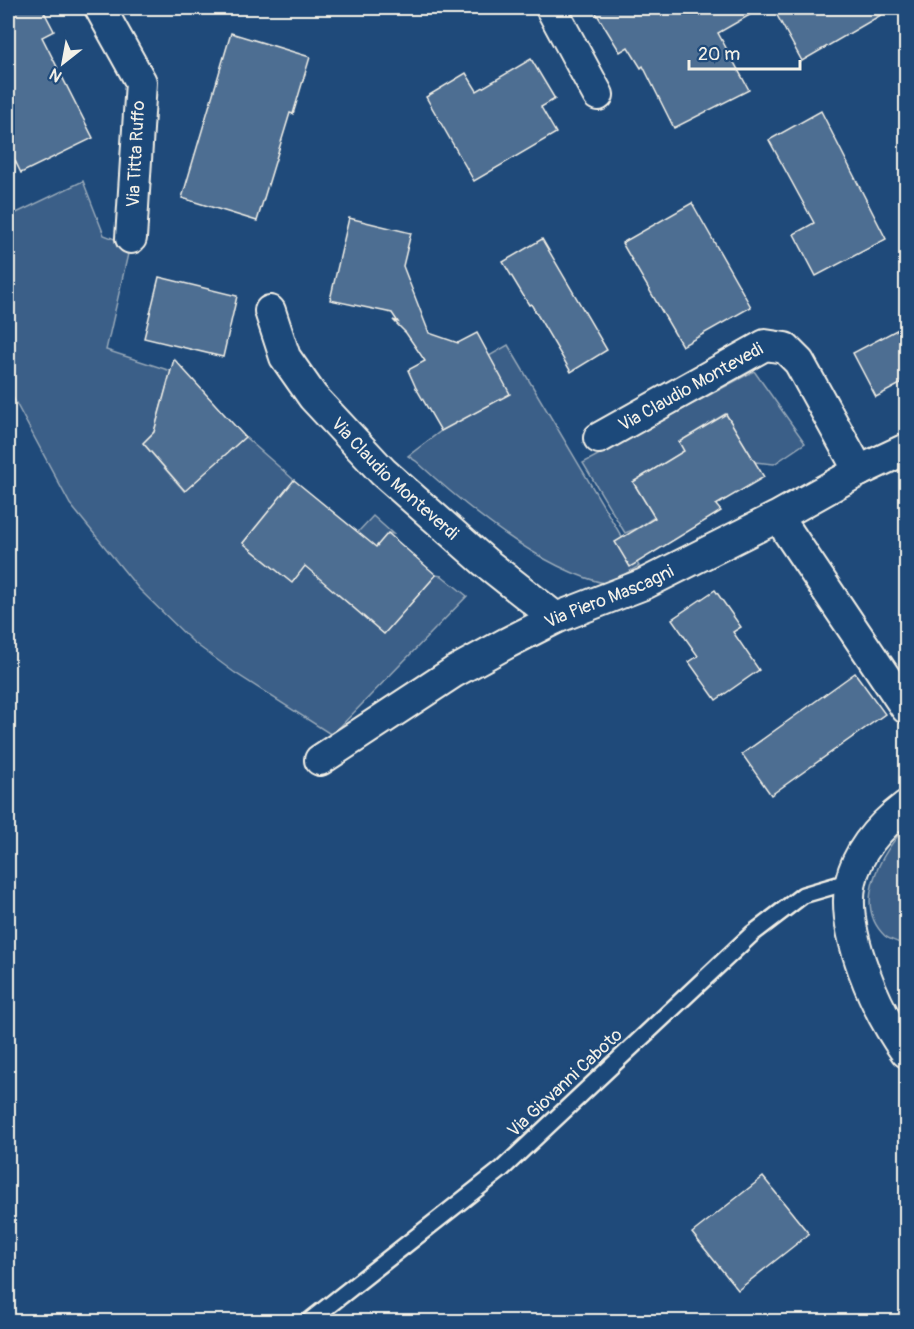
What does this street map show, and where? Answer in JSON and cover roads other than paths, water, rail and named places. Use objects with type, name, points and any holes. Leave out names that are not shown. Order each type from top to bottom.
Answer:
[{"type":"street","name":"Via Titta Ruffo","points":[[100,8],[141,82],[131,238]]},
{"type":"street","points":[[551,8],[598,95]]},
{"type":"street","name":"Via Claudio Monteverdi","points":[[270,311],[285,357],[313,397],[375,464],[485,562],[556,618]]},
{"type":"street","name":"Via Claudio Montevedi","points":[[599,438],[765,345],[785,348],[799,362],[859,471]]},
{"type":"street","name":"Via Piero Mascagni","points":[[320,760],[454,672],[556,618],[644,584],[777,517],[859,471],[906,449]]},
{"type":"street","points":[[788,532],[906,708]]},
{"type":"street","points":[[906,806],[874,834],[861,855],[851,881],[849,900],[851,921],[861,965],[882,1013],[906,1052]]},
{"type":"lane","name":"Via Giovanni Caboto","points":[[308,1322],[502,1169],[752,934],[803,895],[851,881]]}]
